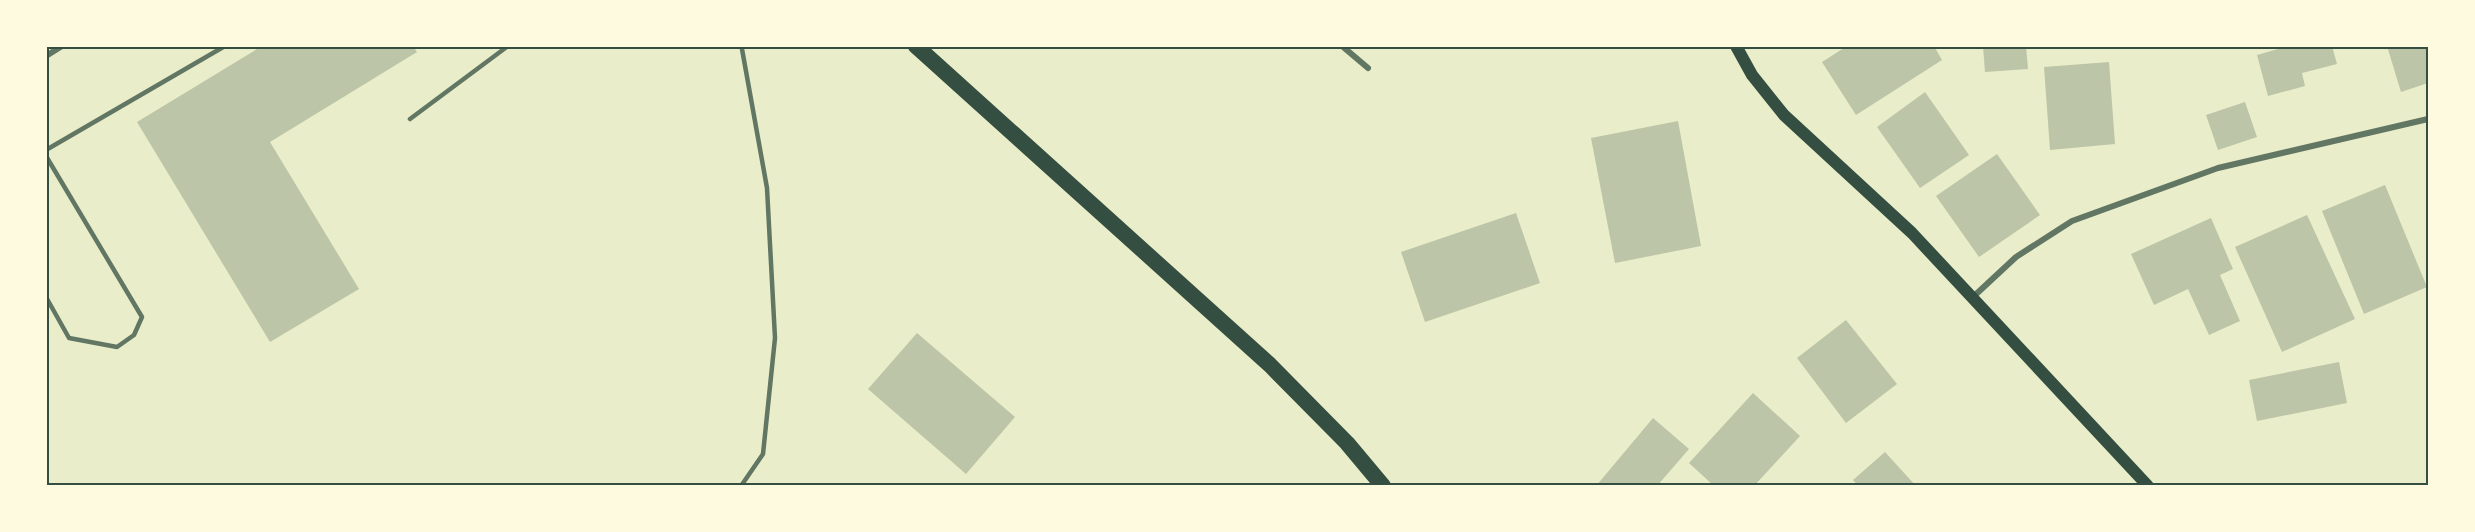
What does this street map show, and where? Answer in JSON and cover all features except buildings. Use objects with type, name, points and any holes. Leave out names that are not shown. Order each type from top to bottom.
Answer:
[{"type":"highway","points":[[916,46],[1270,365],[1347,443],[1383,486]]},
{"type":"main road","points":[[1736,46],[1752,75],[1784,115],[1912,233],[2148,486]]},
{"type":"street","points":[[46,56],[62,46]]},
{"type":"street","points":[[1342,46],[1368,68]]},
{"type":"street","points":[[1973,297],[2016,257],[2072,221],[2218,168],[2428,119]]},
{"type":"lane","points":[[46,150],[225,46]]},
{"type":"lane","points":[[410,119],[508,46]]},
{"type":"lane","points":[[741,486],[763,454],[775,338],[767,188],[743,47]]},
{"type":"lane","points":[[46,156],[142,317],[134,335],[117,347],[69,338],[46,297]]}]
